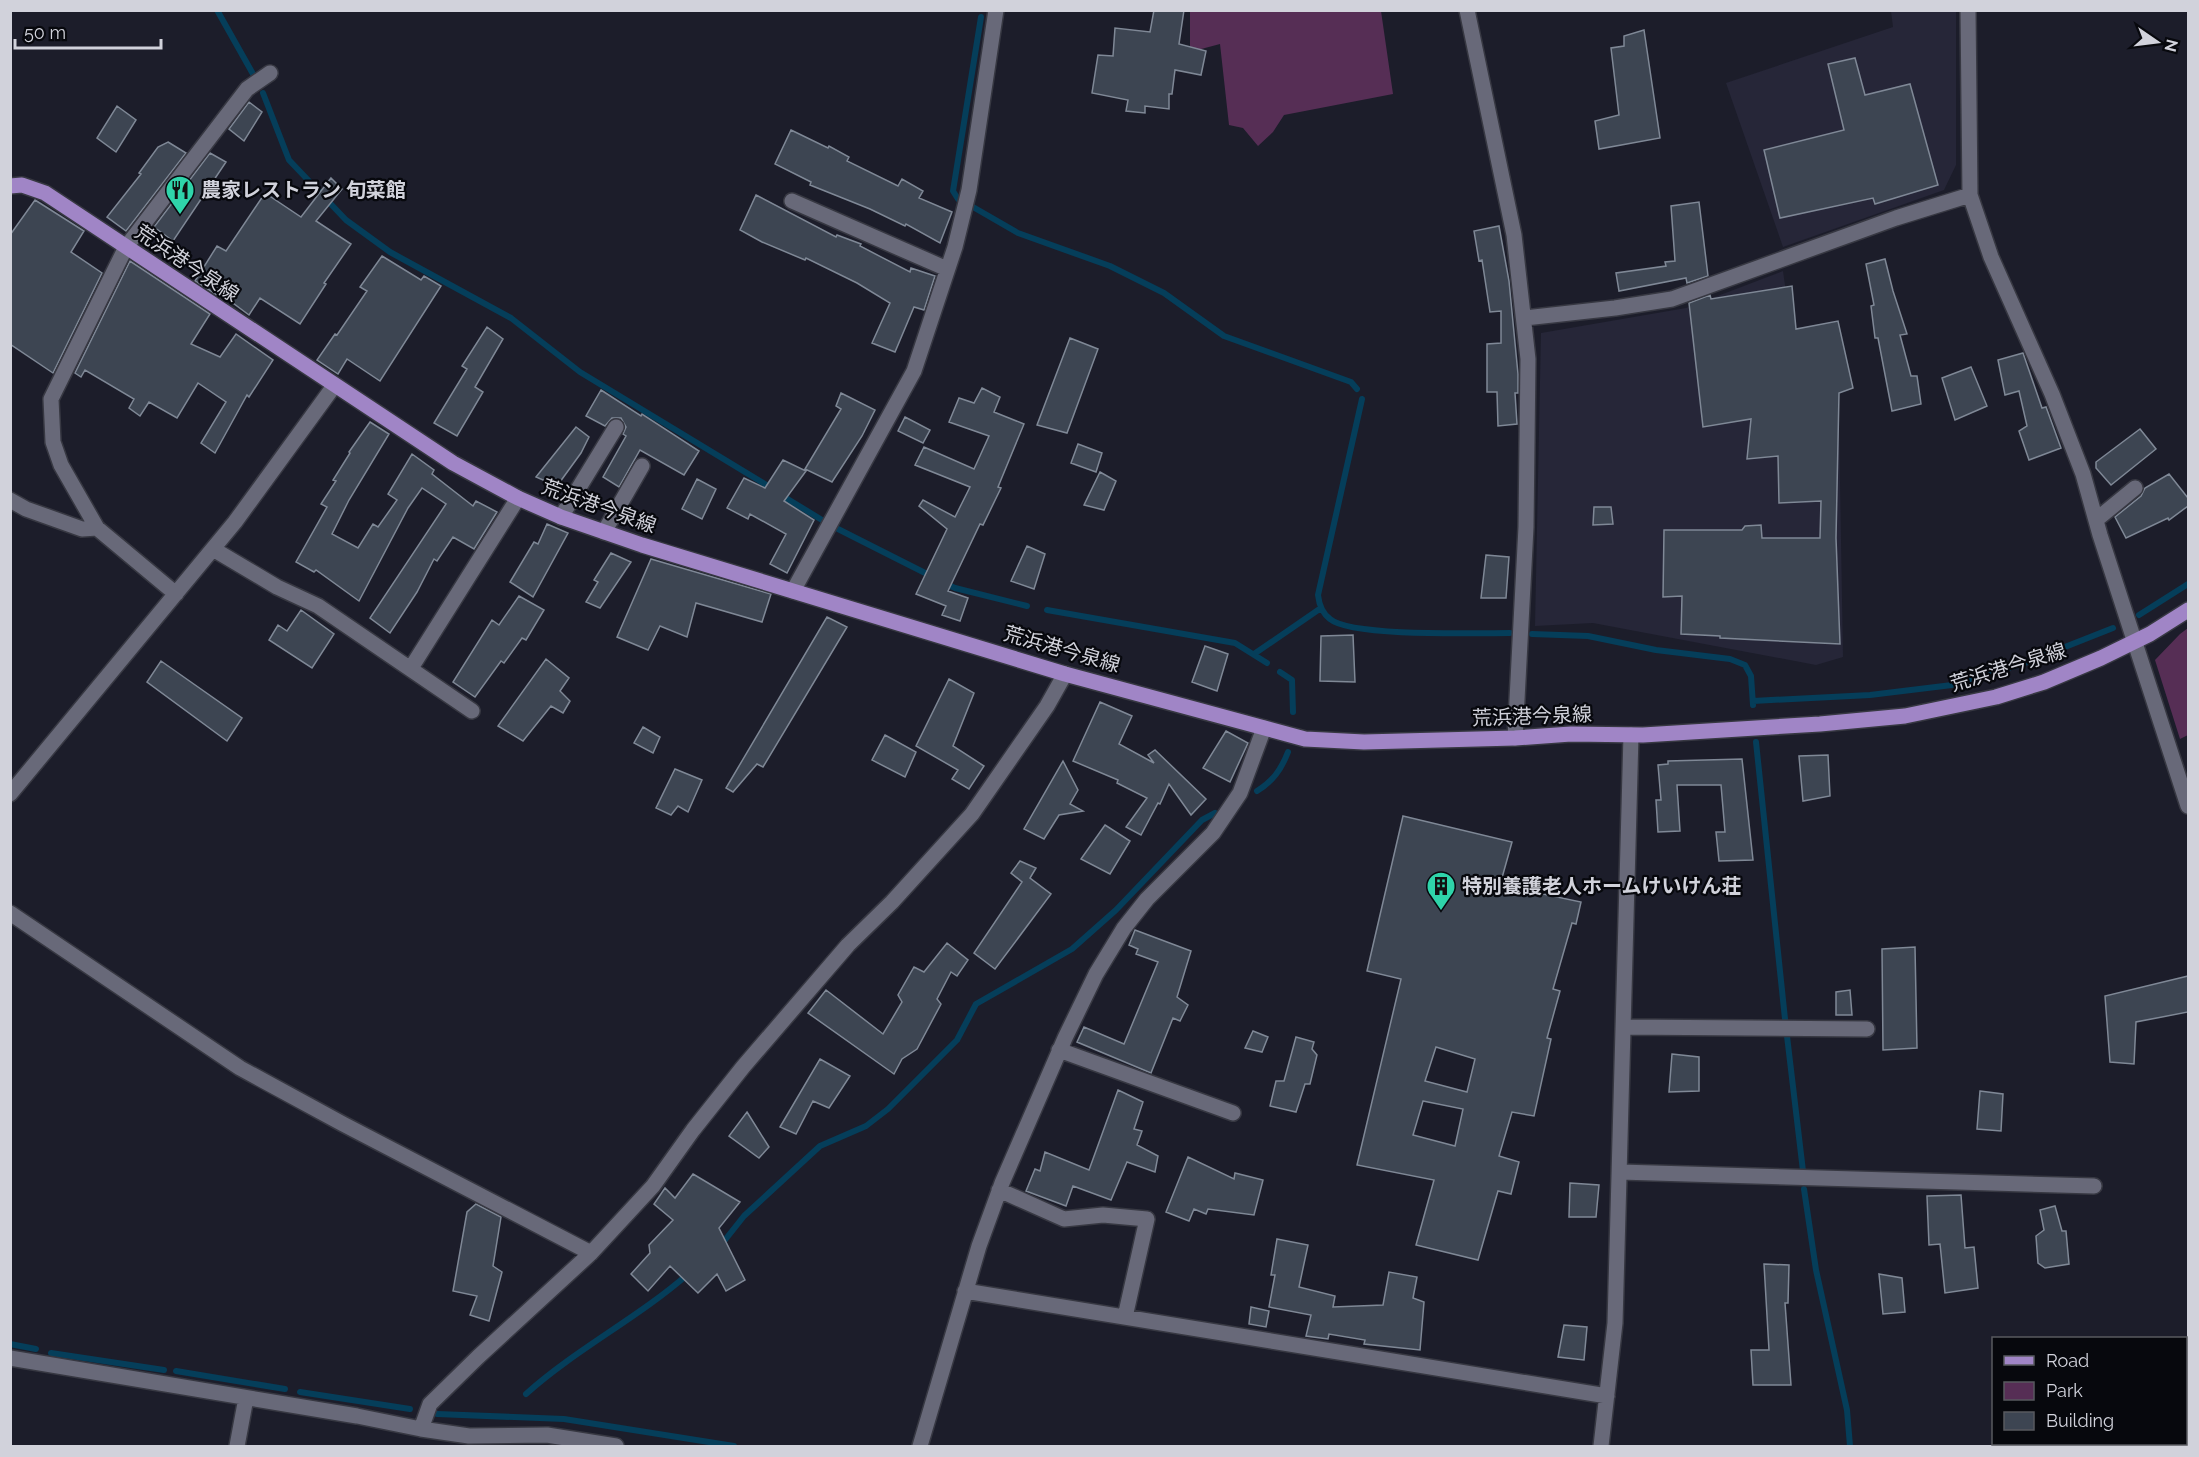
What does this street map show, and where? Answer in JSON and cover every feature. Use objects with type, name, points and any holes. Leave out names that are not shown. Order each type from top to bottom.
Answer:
[{"type":"main road","name":"荒浜港今泉線","points":[[10,186],[22,184],[45,194],[453,463],[518,498],[561,517],[1065,674],[1305,739],[1337,741],[1515,738],[1570,734],[1630,735],[1820,724],[1905,716],[1996,696],[2044,682],[2134,642],[2188,610]]},
{"type":"street","points":[[793,591],[914,371],[947,269],[969,190],[996,10]]},
{"type":"street","points":[[1467,10],[1514,235],[1525,318],[1529,394],[1528,479],[1515,738]]},
{"type":"street","points":[[1968,10],[1970,195],[1994,264],[2015,306],[2083,474],[2134,642],[2188,806]]},
{"type":"street","points":[[176,594],[97,528],[61,465],[54,442],[51,399],[126,247],[247,89],[270,73]]},
{"type":"street","points":[[1525,318],[1672,299],[1896,218],[1970,195]]},
{"type":"street","points":[[792,201],[947,269]]},
{"type":"street","points":[[10,794],[213,549],[286,454],[334,386]]},
{"type":"street","points":[[561,517],[616,427]]},
{"type":"street","points":[[604,532],[642,466]]},
{"type":"street","points":[[2096,520],[2135,488]]},
{"type":"street","points":[[411,668],[518,498]]},
{"type":"street","points":[[10,500],[82,530],[97,528]]},
{"type":"street","points":[[213,549],[278,587],[318,606],[472,711]]},
{"type":"street","points":[[421,1429],[430,1404],[591,1253],[653,1186],[693,1130],[743,1067],[848,945],[892,902],[972,814],[1047,706],[1065,674]]},
{"type":"street","points":[[920,1446],[965,1291],[999,1190],[1059,1050],[1096,974],[1124,927],[1147,899],[1213,833],[1240,793],[1263,728]]},
{"type":"street","points":[[1602,1446],[1615,1323],[1630,735]]},
{"type":"street","points":[[10,914],[240,1068],[591,1253]]},
{"type":"street","points":[[1624,1027],[1867,1029]]},
{"type":"street","points":[[1059,1050],[1233,1113]]},
{"type":"street","points":[[1620,1172],[2094,1186]]},
{"type":"street","points":[[999,1190],[1064,1219],[1103,1215],[1147,1219],[1125,1317]]},
{"type":"street","points":[[965,1291],[1607,1396]]},
{"type":"street","points":[[10,1358],[469,1436],[547,1435],[616,1446]]},
{"type":"street","points":[[237,1446],[246,1398]]},
{"type":"shaded area","points":[[1891,11],[1956,11],[1956,165],[1944,190],[1783,247],[1726,83],[1893,27]]},
{"type":"shaded area","points":[[1783,271],[1804,421],[1839,422],[1843,657],[1816,665],[1593,623],[1535,626],[1541,333],[1686,308]]},
{"type":"green space","points":[[1190,11],[1381,11],[1393,94],[1284,115],[1273,132],[1258,146],[1243,128],[1229,125],[1220,44],[1190,52]]},
{"type":"green space","points":[[2188,628],[2188,735],[2180,739],[2155,660]]},
{"type":"building","points":[[1154,10],[1184,10],[1179,44],[1206,51],[1201,75],[1175,70],[1172,94],[1169,94],[1169,109],[1145,106],[1145,113],[1126,111],[1128,100],[1092,93],[1098,55],[1113,56],[1115,28],[1150,32]]},
{"type":"building","points":[[1644,30],[1660,138],[1599,149],[1595,121],[1619,115],[1611,48],[1624,46],[1624,36]]},
{"type":"building","points":[[1855,58],[1865,95],[1910,84],[1938,185],[1875,204],[1873,198],[1780,218],[1764,150],[1844,130],[1828,64]]},
{"type":"building","points":[[249,102],[262,112],[244,141],[229,129]]},
{"type":"building","points":[[117,106],[136,120],[116,152],[97,138]]},
{"type":"building","points":[[791,130],[828,148],[829,146],[849,157],[847,161],[898,186],[902,179],[923,191],[919,198],[952,212],[940,243],[906,224],[905,226],[810,185],[811,182],[775,164]]},
{"type":"building","points":[[168,142],[186,153],[126,231],[107,217],[141,174],[139,173],[158,147]]},
{"type":"building","points":[[210,153],[226,162],[173,241],[154,227]]},
{"type":"building","points":[[331,178],[342,189],[316,221],[351,244],[324,283],[326,284],[300,324],[260,298],[249,315],[222,295],[220,297],[195,281],[217,246],[226,251],[265,193],[301,217]]},
{"type":"building","points":[[756,195],[836,237],[837,235],[861,244],[860,246],[910,272],[911,268],[935,276],[924,310],[914,307],[895,352],[872,343],[890,303],[857,283],[806,258],[805,260],[762,242],[740,230]]},
{"type":"building","points":[[35,200],[84,231],[71,252],[102,273],[53,373],[10,344],[10,235]]},
{"type":"building","points":[[1699,202],[1708,276],[1687,283],[1686,278],[1619,291],[1616,273],[1666,266],[1665,262],[1675,261],[1671,206]]},
{"type":"building","points":[[1499,226],[1509,281],[1518,393],[1515,393],[1517,424],[1498,426],[1497,392],[1487,392],[1487,344],[1501,343],[1501,311],[1490,312],[1482,260],[1479,261],[1474,231]]},
{"type":"building","points":[[382,256],[421,280],[424,276],[441,286],[380,381],[347,359],[338,374],[317,360],[367,291],[360,287]]},
{"type":"building","points":[[1885,259],[1907,334],[1900,335],[1911,376],[1917,376],[1921,404],[1892,411],[1878,338],[1875,338],[1871,306],[1874,305],[1866,264]]},
{"type":"building","points":[[130,261],[210,314],[191,344],[220,357],[236,334],[273,360],[249,397],[247,395],[215,453],[201,443],[226,402],[198,383],[177,418],[149,402],[140,416],[129,408],[134,399],[85,370],[81,377],[75,373]]},
{"type":"building","points":[[1792,286],[1796,329],[1838,321],[1853,388],[1839,393],[1836,538],[1840,644],[1681,634],[1682,596],[1663,597],[1664,530],[1742,530],[1745,526],[1761,525],[1762,538],[1820,538],[1821,501],[1779,503],[1778,456],[1747,459],[1751,419],[1703,427],[1689,303],[1710,295],[1711,299]]},
{"type":"building","points":[[487,327],[503,339],[475,387],[483,392],[457,436],[434,423],[467,369],[462,366]]},
{"type":"building","points":[[1070,338],[1098,349],[1067,433],[1037,425]]},
{"type":"building","points":[[2023,353],[2042,408],[2046,407],[2061,448],[2029,460],[2019,431],[2027,426],[2019,391],[2005,395],[1998,360]]},
{"type":"building","points":[[1971,367],[1987,406],[1955,420],[1942,378]]},
{"type":"building","points":[[982,388],[1000,397],[994,412],[1024,424],[998,487],[1001,488],[983,525],[980,524],[948,591],[968,598],[960,621],[942,615],[946,606],[916,594],[947,529],[919,506],[923,500],[955,517],[970,487],[915,465],[924,447],[974,469],[989,436],[949,422],[959,398],[974,403]]},
{"type":"building","points":[[601,390],[699,451],[684,475],[640,450],[619,487],[603,477],[626,436],[623,434],[626,427],[621,418],[612,418],[605,426],[586,416]]},
{"type":"building","points":[[841,393],[875,410],[862,436],[832,482],[805,469],[841,409],[836,406]]},
{"type":"building","points":[[905,417],[930,430],[923,443],[898,431]]},
{"type":"building","points":[[370,422],[389,434],[349,500],[332,534],[358,548],[373,524],[378,527],[397,500],[388,494],[412,454],[434,470],[432,474],[473,506],[476,501],[497,512],[474,549],[453,537],[437,561],[434,559],[417,592],[390,633],[370,618],[446,504],[422,488],[408,508],[359,601],[316,570],[314,572],[296,562],[327,507],[321,504],[336,481],[333,480]]},
{"type":"building","points":[[576,427],[589,437],[581,453],[557,486],[536,477]]},
{"type":"building","points":[[2140,429],[2156,449],[2111,485],[2096,468],[2096,462]]},
{"type":"building","points":[[1078,444],[1102,453],[1096,472],[1071,463]]},
{"type":"building","points":[[783,460],[806,471],[784,501],[814,520],[787,573],[770,564],[786,534],[750,514],[748,519],[727,508],[744,478],[765,488]]},
{"type":"building","points":[[1100,472],[1116,481],[1104,510],[1084,505]]},
{"type":"building","points":[[2169,474],[2188,498],[2188,506],[2169,520],[2168,518],[2126,538],[2115,517],[2141,496],[2145,488]]},
{"type":"building","points":[[697,479],[716,489],[702,519],[682,509]]},
{"type":"building","points":[[1594,507],[1611,507],[1613,524],[1593,525]]},
{"type":"building","points":[[547,524],[568,533],[533,597],[510,582],[534,542],[538,544]]},
{"type":"building","points":[[1027,546],[1045,554],[1034,589],[1011,581]]},
{"type":"building","points":[[611,553],[631,562],[600,608],[586,602],[598,582],[594,580]]},
{"type":"building","points":[[1486,555],[1509,557],[1506,598],[1481,598]]},
{"type":"building","points":[[651,559],[771,594],[762,622],[696,603],[687,637],[660,626],[648,650],[617,637]]},
{"type":"building","points":[[519,596],[544,610],[526,640],[522,638],[504,663],[501,661],[475,697],[453,682],[492,620],[499,625]]},
{"type":"building","points":[[301,610],[334,634],[312,668],[269,640],[278,625],[287,631]]},
{"type":"building","points":[[827,617],[847,627],[763,767],[757,764],[733,792],[726,788]]},
{"type":"building","points":[[1353,635],[1355,682],[1320,681],[1321,636]]},
{"type":"building","points":[[1205,646],[1228,654],[1217,691],[1192,682]]},
{"type":"building","points":[[546,659],[569,678],[560,691],[570,701],[563,713],[551,706],[523,741],[498,726]]},
{"type":"building","points":[[161,661],[242,718],[227,741],[147,682]]},
{"type":"building","points":[[949,679],[974,693],[953,746],[984,766],[969,789],[952,779],[958,770],[916,746]]},
{"type":"building","points":[[1100,702],[1132,716],[1119,744],[1154,763],[1148,755],[1155,750],[1206,799],[1191,815],[1169,784],[1141,835],[1126,827],[1147,798],[1117,783],[1118,780],[1073,761]]},
{"type":"building","points":[[643,727],[660,737],[653,753],[634,743]]},
{"type":"building","points":[[1226,731],[1248,743],[1230,782],[1203,768]]},
{"type":"building","points":[[885,735],[916,752],[905,777],[872,760]]},
{"type":"building","points":[[1828,755],[1830,796],[1803,801],[1799,756]]},
{"type":"building","points":[[1742,759],[1753,860],[1719,861],[1716,832],[1725,832],[1721,785],[1677,785],[1680,831],[1658,832],[1656,800],[1661,800],[1658,765],[1668,764],[1668,761]]},
{"type":"building","points":[[1063,761],[1078,790],[1070,804],[1083,811],[1059,815],[1044,839],[1024,829]]},
{"type":"building","points":[[675,769],[702,780],[688,812],[678,806],[671,815],[656,808]]},
{"type":"building","points":[[1403,816],[1512,842],[1500,885],[1581,902],[1576,924],[1572,923],[1553,989],[1560,991],[1547,1038],[1551,1039],[1534,1116],[1512,1112],[1499,1156],[1519,1162],[1511,1194],[1498,1191],[1478,1260],[1416,1245],[1434,1180],[1357,1165],[1401,979],[1367,971]],"holes":[[[1436,1047],[1475,1059],[1467,1092],[1425,1081]],[[1423,1101],[1463,1109],[1455,1146],[1413,1135]]]},
{"type":"building","points":[[1105,825],[1130,841],[1110,874],[1081,859]]},
{"type":"building","points":[[1020,861],[1036,868],[1030,878],[1051,894],[995,969],[974,953],[1022,882],[1011,873]]},
{"type":"building","points":[[1135,930],[1191,951],[1177,997],[1188,1005],[1180,1021],[1173,1018],[1151,1073],[1077,1042],[1084,1027],[1124,1044],[1158,962],[1136,954],[1138,949],[1129,945]]},
{"type":"building","points":[[947,943],[968,960],[957,976],[951,972],[937,999],[941,1004],[917,1049],[902,1059],[894,1074],[808,1013],[826,990],[883,1034],[902,1002],[898,995],[914,967],[924,972]]},
{"type":"building","points":[[1915,947],[1917,1048],[1883,1050],[1882,949]]},
{"type":"building","points":[[2188,976],[2188,1012],[2136,1022],[2134,1064],[2110,1062],[2105,996]]},
{"type":"building","points":[[1850,990],[1852,1015],[1836,1015],[1836,992]]},
{"type":"building","points":[[1253,1031],[1268,1037],[1262,1052],[1245,1048]]},
{"type":"building","points":[[1296,1037],[1314,1042],[1312,1049],[1317,1055],[1310,1084],[1305,1084],[1296,1112],[1270,1106],[1276,1081],[1284,1081]]},
{"type":"building","points":[[1672,1054],[1699,1057],[1699,1091],[1669,1092]]},
{"type":"building","points":[[820,1059],[850,1076],[829,1108],[813,1101],[796,1134],[780,1127]]},
{"type":"building","points":[[1118,1090],[1143,1102],[1134,1129],[1142,1131],[1137,1145],[1158,1156],[1155,1172],[1127,1162],[1111,1200],[1073,1186],[1066,1206],[1026,1191],[1035,1169],[1040,1171],[1045,1152],[1089,1170]]},
{"type":"building","points":[[1980,1091],[2003,1094],[2001,1131],[1977,1129]]},
{"type":"building","points":[[747,1112],[769,1147],[759,1158],[729,1136]]},
{"type":"building","points":[[1188,1157],[1234,1179],[1235,1173],[1263,1180],[1254,1215],[1208,1209],[1206,1214],[1194,1209],[1189,1221],[1166,1212]]},
{"type":"building","points":[[693,1174],[740,1202],[719,1228],[745,1280],[726,1291],[717,1274],[698,1293],[670,1266],[648,1291],[631,1274],[650,1253],[649,1245],[673,1220],[654,1204],[665,1188],[675,1198]]},
{"type":"building","points":[[1570,1183],[1599,1185],[1596,1217],[1569,1217]]},
{"type":"building","points":[[1961,1195],[1965,1248],[1974,1247],[1978,1288],[1945,1293],[1940,1244],[1929,1245],[1927,1196]]},
{"type":"building","points":[[476,1204],[501,1217],[493,1266],[502,1272],[489,1321],[470,1315],[477,1296],[453,1291],[467,1212]]},
{"type":"building","points":[[2055,1206],[2062,1231],[2066,1231],[2069,1264],[2045,1268],[2038,1263],[2036,1236],[2044,1230],[2040,1210]]},
{"type":"building","points":[[1277,1239],[1308,1245],[1299,1287],[1335,1296],[1333,1307],[1383,1305],[1389,1272],[1417,1277],[1413,1298],[1424,1302],[1420,1350],[1364,1344],[1365,1340],[1329,1334],[1328,1339],[1306,1336],[1311,1315],[1269,1307],[1275,1275],[1271,1275]]},
{"type":"building","points":[[1764,1264],[1789,1265],[1788,1303],[1785,1303],[1791,1385],[1753,1385],[1751,1350],[1769,1350]]},
{"type":"building","points":[[1879,1274],[1902,1278],[1905,1312],[1883,1314]]},
{"type":"building","points":[[1251,1307],[1269,1311],[1266,1327],[1249,1324]]},
{"type":"building","points":[[1564,1325],[1587,1327],[1584,1360],[1558,1357]]},
{"type":"waterway","points":[[217,10],[253,74]]},
{"type":"waterway","points":[[958,199],[953,191],[981,17]]},
{"type":"waterway","points":[[263,93],[289,160],[346,220],[390,252],[511,318],[580,372],[773,489]]},
{"type":"waterway","points":[[973,207],[1018,233],[1110,266],[1164,293],[1224,336],[1351,382],[1357,389]]},
{"type":"waterway","points":[[1362,399],[1318,595],[1323,611],[1327,617],[1342,625],[1362,629],[1416,633],[1510,633]]},
{"type":"waterway","points":[[781,495],[822,520]]},
{"type":"waterway","points":[[838,529],[933,577]]},
{"type":"waterway","points":[[944,583],[955,588],[1027,606]]},
{"type":"waterway","points":[[2139,615],[2188,584]]},
{"type":"waterway","points":[[1254,654],[1321,608]]},
{"type":"waterway","points":[[1047,610],[1235,643],[1267,663]]},
{"type":"waterway","points":[[1753,701],[1870,695],[1952,685],[2022,664],[2113,628]]},
{"type":"waterway","points":[[1532,634],[1588,636],[1656,650],[1730,659],[1745,665],[1751,676],[1753,705]]},
{"type":"waterway","points":[[1280,672],[1292,680],[1293,712]]},
{"type":"waterway","points":[[1756,742],[1785,1019]]},
{"type":"waterway","points":[[1257,791],[1276,774],[1288,752]]},
{"type":"waterway","points":[[721,1245],[744,1216],[820,1146],[866,1126],[888,1109],[957,1040],[976,1004],[1072,949],[1116,910],[1202,820],[1215,813]]},
{"type":"waterway","points":[[1787,1036],[1803,1171]]},
{"type":"waterway","points":[[1804,1189],[1816,1270],[1847,1410],[1850,1446]]},
{"type":"waterway","points":[[526,1394],[565,1362],[649,1305],[688,1274]]},
{"type":"waterway","points":[[10,1344],[36,1349]]},
{"type":"waterway","points":[[51,1353],[164,1370]]},
{"type":"waterway","points":[[176,1371],[285,1389]]},
{"type":"waterway","points":[[300,1392],[410,1409]]},
{"type":"waterway","points":[[437,1414],[564,1419],[734,1446]]},
{"type":"place","name":"農家レストラン 旬菜館","points":[[180,216]]},
{"type":"place","name":"特別養護老人ホームけいけん荘","points":[[1441,912]]}]
